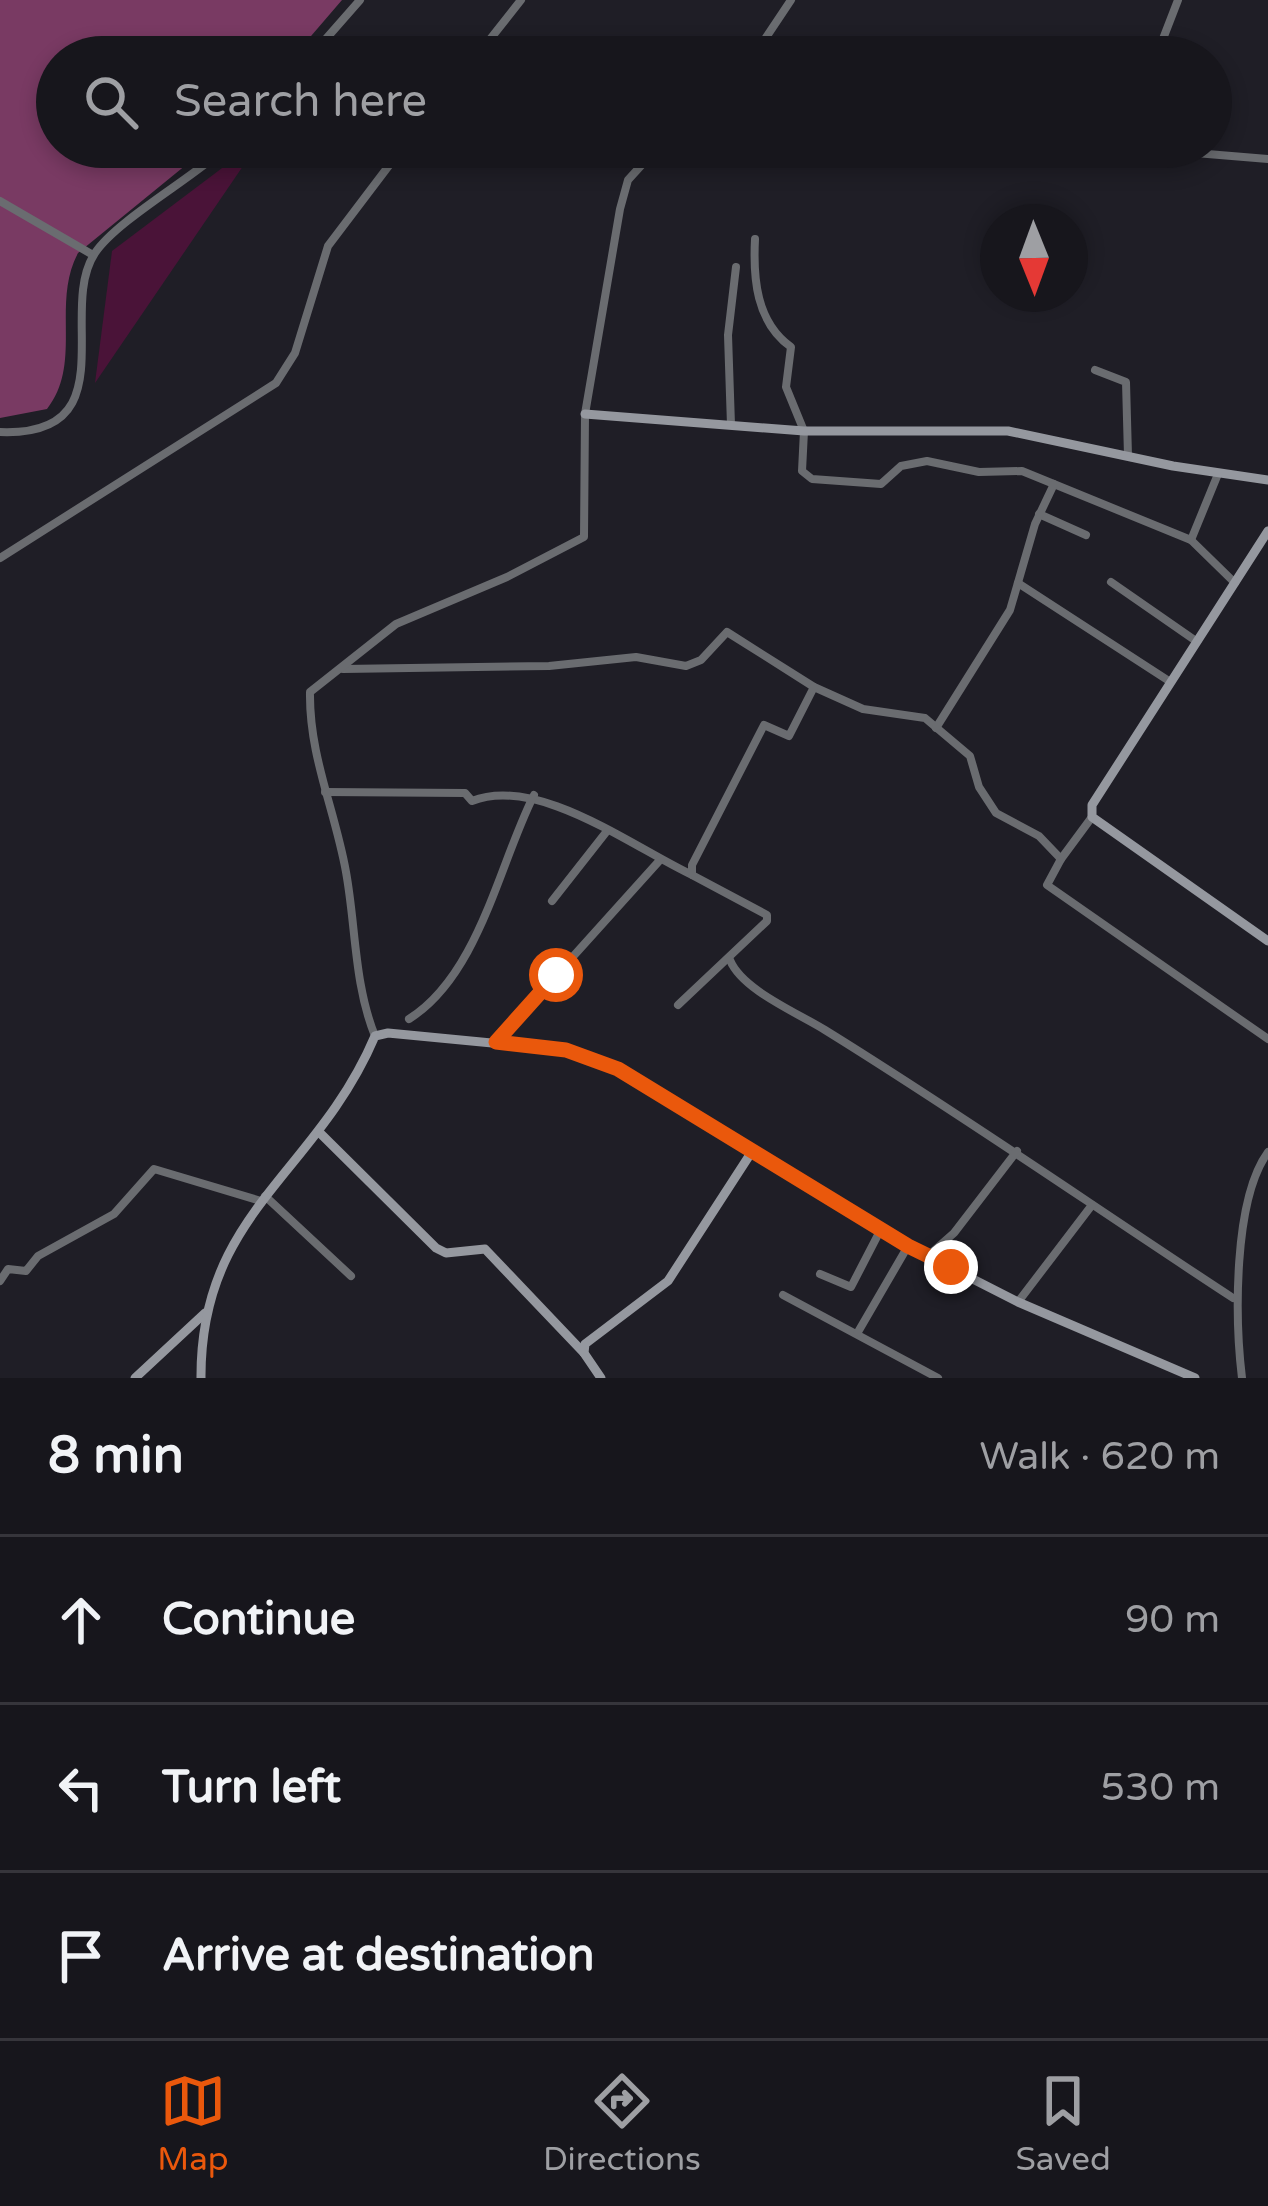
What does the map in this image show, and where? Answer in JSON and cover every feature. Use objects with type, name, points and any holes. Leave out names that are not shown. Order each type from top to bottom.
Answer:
[{"type":"street","points":[[328,36],[360,0]]},
{"type":"street","points":[[493,36],[521,0]]},
{"type":"street","points":[[767,36],[791,0]]},
{"type":"street","points":[[1164,36],[1178,0]]},
{"type":"street","points":[[1232,156],[1268,159]]},
{"type":"street","points":[[0,432],[43,423],[76,392],[85,367],[80,301],[93,255],[200,168]]},
{"type":"street","points":[[0,559],[276,383],[295,353],[328,246],[388,168]]},
{"type":"street","points":[[201,1378],[205,1313],[226,1250],[263,1198],[321,1134],[354,1086],[375,1036],[356,959],[343,856],[310,743],[310,692],[396,624],[584,537],[585,413],[628,180],[639,168]]},
{"type":"street","points":[[0,201],[93,255]]},
{"type":"street","points":[[755,239],[759,300],[773,330],[790,347],[787,387],[804,431],[802,471],[812,479],[881,484],[901,466],[927,461],[980,472],[1022,471],[1191,540],[1234,583]]},
{"type":"street","points":[[731,425],[728,335],[736,267]]},
{"type":"street","points":[[1095,370],[1126,382],[1128,456]]},
{"type":"street","points":[[585,413],[804,431],[1008,431],[1268,480]]},
{"type":"street","points":[[1191,540],[1218,474]]},
{"type":"street","points":[[936,728],[983,646],[1000,629],[1054,484]]},
{"type":"street","points":[[1039,514],[1086,535]]},
{"type":"street","points":[[1268,531],[1169,681],[1092,806],[1092,817],[1047,885],[1268,1039]]},
{"type":"street","points":[[1111,582],[1196,641]]},
{"type":"street","points":[[1018,584],[1169,681]]},
{"type":"street","points":[[344,669],[376,664],[549,665],[636,657],[686,666],[701,660],[727,632],[814,687],[863,709],[916,713],[970,756],[979,787],[996,813],[1040,836],[1061,859]]},
{"type":"street","points":[[692,875],[692,865],[764,725],[789,736],[814,687]]},
{"type":"street","points":[[325,792],[465,793],[472,801],[492,793],[534,795],[767,915],[730,960],[678,1005]]},
{"type":"street","points":[[409,1019],[426,1006],[460,960],[534,795]]},
{"type":"street","points":[[1092,817],[1268,941]]},
{"type":"street","points":[[552,901],[607,831]]},
{"type":"street","points":[[496,1042],[660,860]]},
{"type":"street","points":[[730,960],[735,971],[764,991],[1017,1151],[1233,1298]]},
{"type":"street","points":[[375,1036],[566,1050],[618,1069],[908,1246],[1018,1302],[1195,1378]]},
{"type":"street","points":[[321,1134],[436,1248],[446,1253],[485,1249],[602,1378]]},
{"type":"street","points":[[929,1255],[954,1233],[1017,1151]]},
{"type":"street","points":[[1242,1378],[1233,1298],[1249,1202],[1268,1152]]},
{"type":"street","points":[[584,1353],[585,1344],[668,1281],[752,1153]]},
{"type":"street","points":[[0,1281],[8,1269],[26,1271],[38,1256],[114,1214],[154,1169],[263,1198],[350,1276]]},
{"type":"street","points":[[1018,1302],[1092,1205]]},
{"type":"street","points":[[820,1274],[851,1287],[881,1229]]},
{"type":"street","points":[[858,1332],[908,1246]]},
{"type":"street","points":[[783,1295],[938,1378]]},
{"type":"street","points":[[135,1378],[205,1313]]},
{"type":"shaded area","points":[[0,0],[342,0],[311,36],[36,36],[36,168],[182,168],[78,253],[67,292],[66,353],[58,391],[47,409],[0,418]]},
{"type":"shaded area","points":[[222,168],[242,168],[95,383],[112,251]]},
{"type":"route","points":[[556,975],[496,1042],[566,1050],[618,1069],[908,1246],[951,1267]]}]
